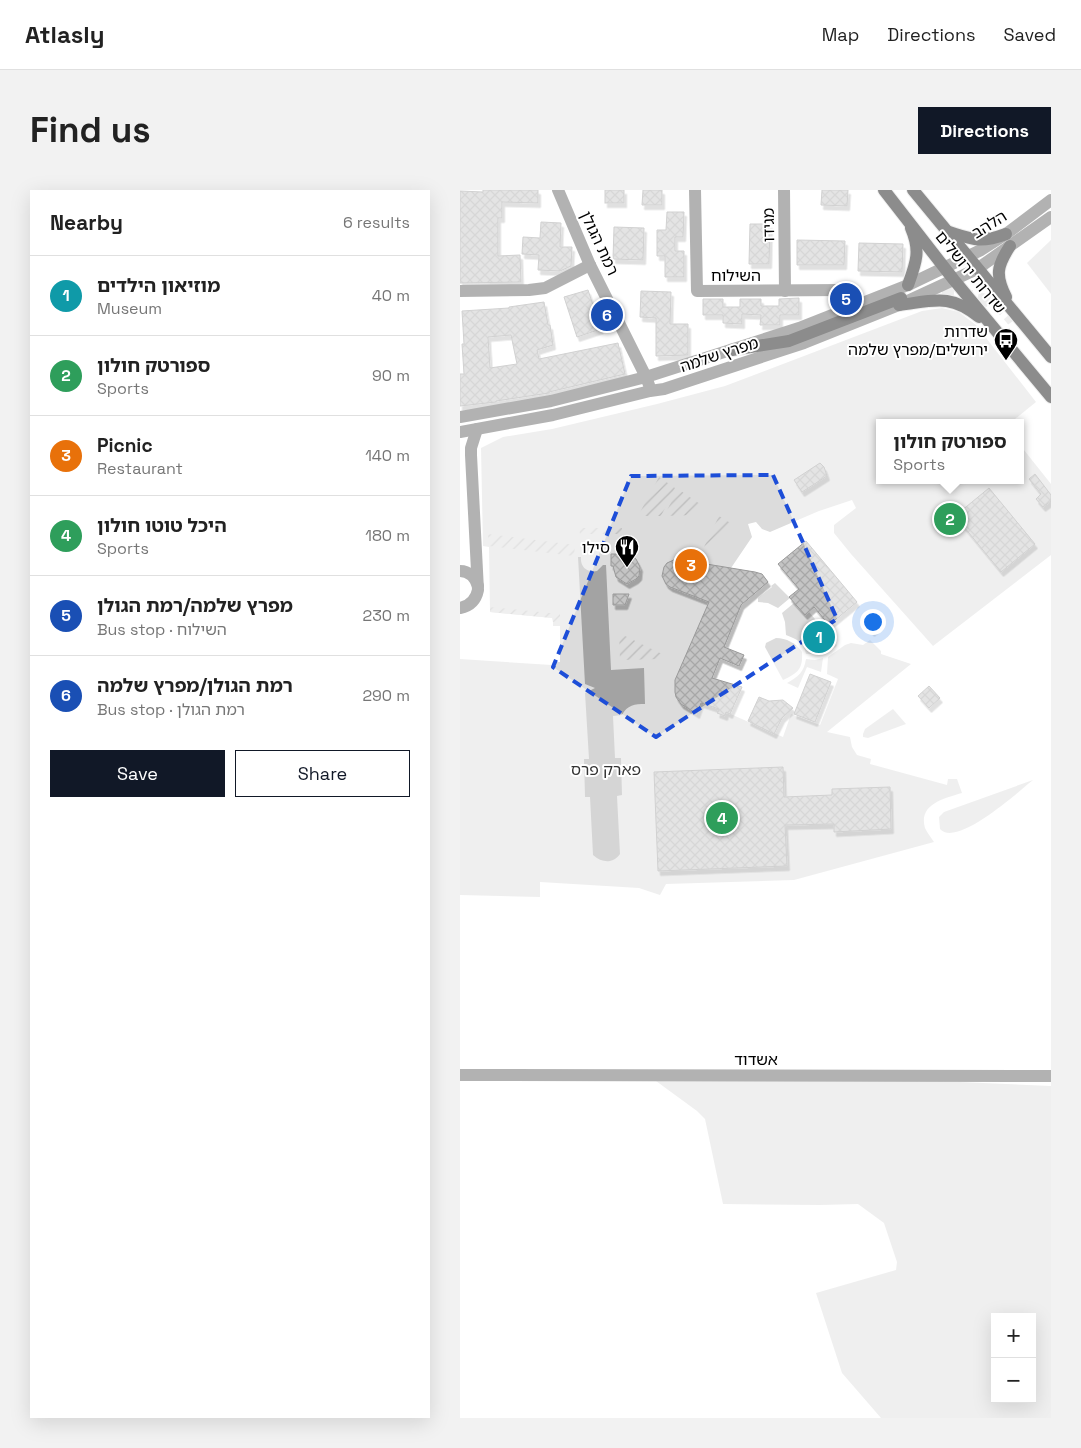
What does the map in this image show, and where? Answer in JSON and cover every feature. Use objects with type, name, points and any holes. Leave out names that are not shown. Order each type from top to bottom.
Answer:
[{"type":"main road","name":"שדרות ירושלים","points":[[884,190],[954,280],[1051,397]]},
{"type":"main road","name":"שדרות ירושלים","points":[[913,190],[1051,357]]},
{"type":"main road","points":[[903,213],[912,230],[917,246],[917,259],[908,284]]},
{"type":"main road","points":[[946,231],[970,239],[1008,240],[998,272],[1009,303],[1026,326]]},
{"type":"main road","points":[[732,350],[789,341],[900,301],[948,300],[959,303],[971,310],[1000,334]]},
{"type":"main road","points":[[1013,320],[1051,367]]},
{"type":"street","name":"רמת הגולן","points":[[558,190],[590,265],[646,377],[650,391]]},
{"type":"street","name":"השילוח","points":[[695,190],[697,291],[846,290]]},
{"type":"street","name":"מגידו","points":[[784,190],[785,291]]},
{"type":"street","name":"הלהב","points":[[977,269],[1051,200]]},
{"type":"street","name":"הלהב","points":[[967,256],[1008,240],[1050,218]]},
{"type":"street","name":"מפרץ שלמה","points":[[460,417],[551,401],[646,377],[732,350],[799,328],[908,284],[967,256]]},
{"type":"street","points":[[460,291],[545,288],[590,265]]},
{"type":"street","name":"מפרץ שלמה","points":[[460,432],[553,415],[664,389],[804,343],[977,269]]},
{"type":"street","points":[[460,608],[468,606],[475,599],[478,590],[471,455],[471,448],[477,429]]},
{"type":"street","points":[[460,571],[473,576],[478,586]]},
{"type":"street","name":"אשדוד","points":[[460,1075],[1051,1076]]},
{"type":"highlighted area","points":[[773,475],[837,619],[656,737],[553,667],[631,476]]},
{"type":"green space","points":[[1051,240],[1051,294],[1027,263]]},
{"type":"green space","name":"פארק פרס","points":[[942,308],[959,312],[976,325],[1036,402],[1015,419],[876,419],[876,484],[1024,484],[1024,450],[1051,484],[1051,555],[933,646],[834,533],[834,525],[856,508],[852,500],[819,511],[770,532],[762,529],[756,522],[748,524],[752,537],[731,568],[755,572],[702,702],[719,709],[724,716],[726,712],[783,737],[791,714],[820,725],[838,679],[827,674],[828,657],[845,645],[851,643],[863,645],[870,640],[881,651],[881,654],[911,664],[827,732],[850,737],[852,747],[857,755],[871,759],[870,764],[947,785],[948,779],[957,779],[962,793],[934,803],[925,813],[925,828],[934,842],[794,880],[666,884],[660,895],[639,888],[540,882],[540,897],[460,895],[460,659],[552,665],[553,662],[560,662],[560,626],[553,626],[553,618],[490,612],[489,547],[483,546],[481,448],[503,437],[552,429],[725,386],[922,311]]},
{"type":"green space","points":[[659,477],[675,488],[661,516],[638,516]]},
{"type":"green space","points":[[678,489],[700,504],[694,515],[664,516]]},
{"type":"green space","points":[[719,516],[732,524],[704,547]]},
{"type":"green space","points":[[579,528],[622,528],[622,534],[580,534]]},
{"type":"green space","points":[[488,534],[575,545],[574,556],[489,546]]},
{"type":"green space","points":[[775,583],[790,598],[778,608],[768,603],[758,602],[758,598]]},
{"type":"green space","points":[[794,603],[805,615],[809,612],[837,645],[836,647],[819,654],[806,654],[801,644],[786,635],[782,613]]},
{"type":"green space","points":[[490,607],[560,614],[560,622],[553,622],[552,618],[490,612]]},
{"type":"green space","points":[[619,633],[662,654],[660,659],[620,660]]},
{"type":"green space","points":[[776,638],[791,642],[802,652],[802,663],[798,670],[783,680],[765,647],[766,643]]},
{"type":"green space","points":[[823,658],[821,672],[807,667],[798,688],[787,683],[800,674],[806,659],[815,660]]},
{"type":"green space","points":[[893,709],[906,724],[868,738],[863,737],[865,729]]},
{"type":"green space","points":[[1033,780],[1001,806],[973,825],[960,831],[948,833],[940,829],[939,817],[944,812]]},
{"type":"green space","points":[[656,1081],[937,1081],[1051,1086],[1051,1418],[881,1418],[842,1373],[816,1293],[896,1270],[897,1262],[884,1223],[858,1204],[723,1204],[705,1119]]},
{"type":"shaded area","points":[[578,557],[581,557],[583,566],[590,571],[597,571],[603,565],[606,565],[611,670],[644,668],[645,704],[632,706],[626,709],[622,715],[613,716],[615,758],[621,758],[622,795],[617,796],[620,854],[611,861],[600,860],[593,855],[590,797],[585,797],[584,759],[589,759],[585,693],[595,688],[585,684]]},
{"type":"building","points":[[483,190],[538,190],[538,203],[502,202],[502,218],[498,218],[498,256],[520,255],[521,282],[460,283],[460,191],[483,192]]},
{"type":"building","points":[[605,190],[624,190],[624,203],[605,203]]},
{"type":"building","points":[[643,190],[662,190],[662,205],[642,205]]},
{"type":"building","points":[[822,190],[848,190],[847,206],[821,205]]},
{"type":"building","points":[[667,212],[684,212],[683,237],[675,237],[675,251],[684,251],[684,277],[665,277],[665,256],[657,256],[657,230],[666,230]]},
{"type":"building","points":[[541,222],[561,223],[560,247],[572,247],[571,266],[560,271],[538,270],[539,255],[522,254],[523,237],[540,238]]},
{"type":"building","points":[[750,224],[770,224],[769,264],[749,264]]},
{"type":"building","points":[[614,227],[644,228],[643,260],[613,259]]},
{"type":"building","points":[[797,240],[845,241],[844,265],[797,265]]},
{"type":"building","points":[[859,243],[903,244],[902,272],[858,271]]},
{"type":"building","points":[[588,290],[601,329],[577,337],[564,297]]},
{"type":"building","points":[[641,291],[671,292],[670,324],[688,324],[688,355],[656,356],[656,318],[640,317]]},
{"type":"building","points":[[799,298],[799,315],[780,315],[780,325],[760,325],[761,315],[742,314],[742,324],[723,323],[723,315],[703,315],[703,299],[723,299],[723,307],[740,307],[740,299],[761,299],[761,306],[779,306],[779,299]]},
{"type":"building","points":[[544,302],[553,345],[537,350],[539,359],[618,343],[625,374],[549,393],[460,406],[460,374],[464,374],[462,311]],"holes":[[[511,335],[517,364],[490,368],[488,337]]]},
{"type":"building","points":[[820,463],[824,467],[827,476],[802,492],[794,480]]},
{"type":"building","points":[[1035,474],[1051,495],[1051,501],[1043,507],[1036,499],[1041,494],[1029,479]]},
{"type":"building","points":[[989,488],[1035,544],[1001,572],[955,516]]},
{"type":"building","points":[[806,541],[857,602],[829,625],[814,607],[805,615],[789,597],[799,589],[778,564]]},
{"type":"building","name":"סילו","points":[[611,554],[632,556],[636,559],[640,567],[639,576],[627,584],[616,577],[613,566],[611,566]]},
{"type":"building","points":[[676,559],[755,572],[762,574],[768,582],[741,605],[724,647],[744,655],[739,666],[720,658],[712,678],[742,687],[730,714],[726,712],[725,716],[717,713],[719,709],[701,703],[697,714],[681,704],[676,697],[675,680],[709,602],[666,584],[662,576],[664,567],[667,563]]},
{"type":"building","points":[[613,594],[629,594],[625,605],[613,605]]},
{"type":"building","points":[[870,614],[880,625],[872,632],[862,621]]},
{"type":"building","points":[[810,674],[831,682],[815,722],[794,714]]},
{"type":"building","points":[[929,686],[940,698],[929,708],[918,696]]},
{"type":"building","points":[[759,697],[769,701],[783,700],[793,708],[782,718],[774,734],[748,721]]},
{"type":"building","points":[[783,767],[784,797],[832,795],[832,789],[890,787],[891,829],[834,832],[834,824],[785,825],[787,866],[658,871],[654,772]]},
{"type":"tunnel","points":[[924,294],[954,293],[985,300],[1002,309],[1013,321]]},
{"type":"place","name":"מפרץ שלמה/רמת הגולן","points":[[846,299]]},
{"type":"place","name":"רמת הגולן/מפרץ שלמה","points":[[607,315]]},
{"type":"place","name":"שדרות ירושלים/מפרץ שלמה","points":[[1006,361]]},
{"type":"place","name":"ספורטק חולון","points":[[950,519]]},
{"type":"place","name":"Picnic","points":[[691,565]]},
{"type":"place","name":"סילו","points":[[627,568]]},
{"type":"place","name":"מוזיאון הילדים","points":[[819,637]]},
{"type":"place","name":"היכל טוטו חולון","points":[[722,818]]}]
